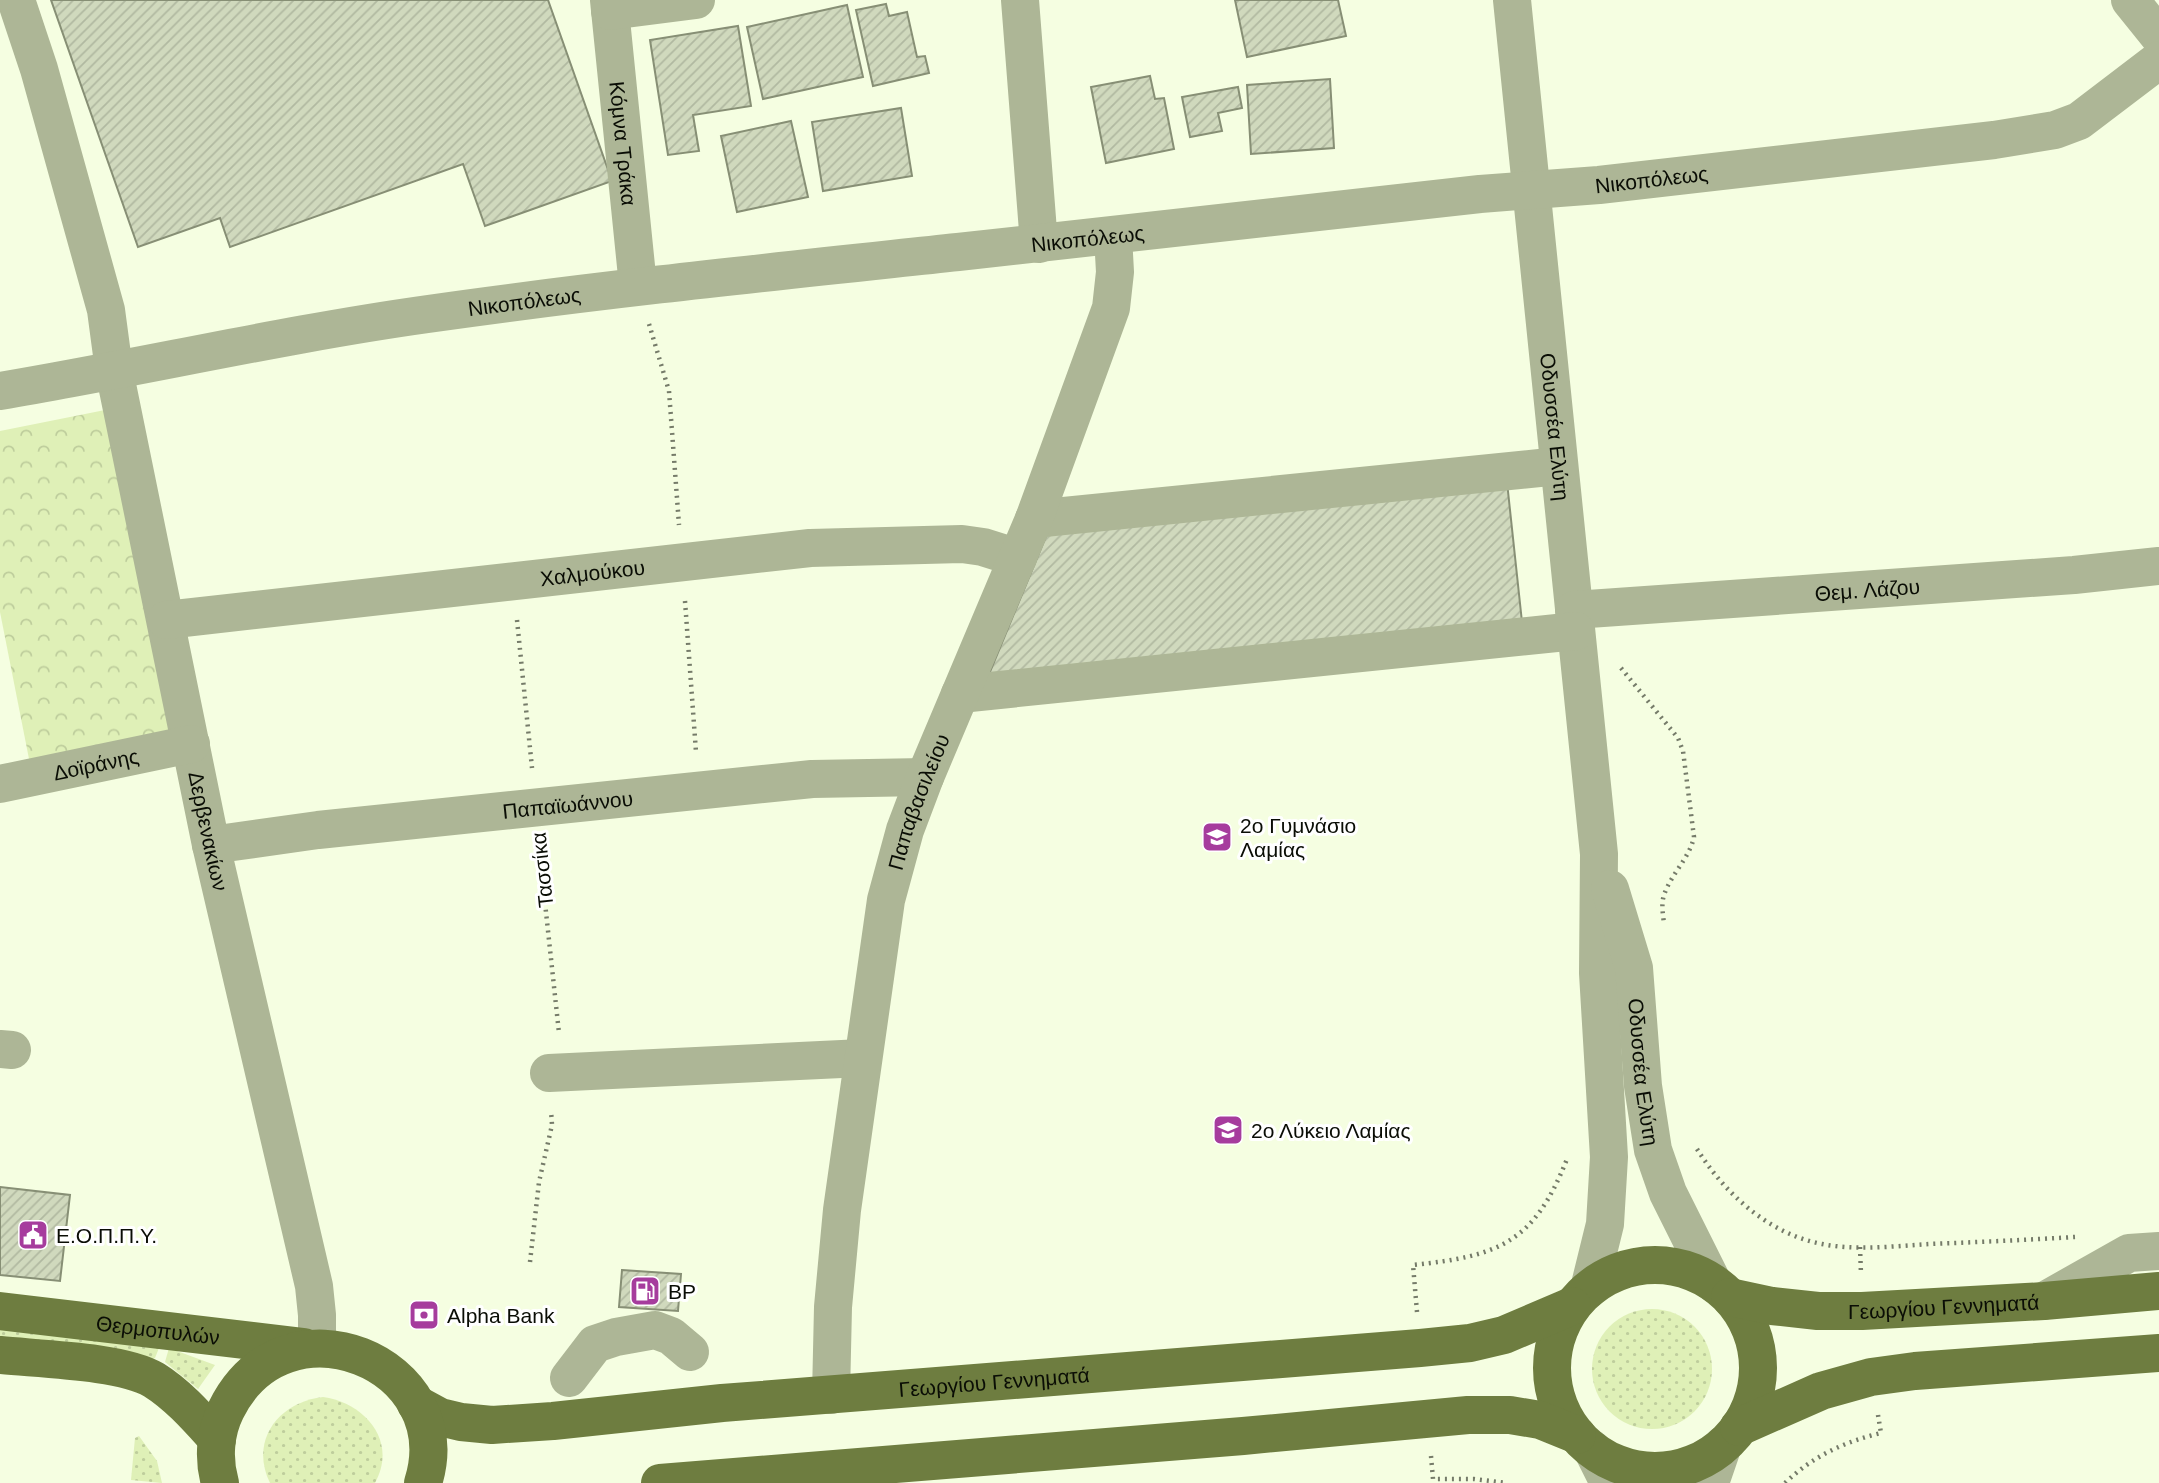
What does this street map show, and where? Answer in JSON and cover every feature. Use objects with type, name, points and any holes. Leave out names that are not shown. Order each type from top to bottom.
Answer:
[{"type":"main road","name":"Γεωργίου Γεννηματά","points":[[416,1404],[440,1417],[461,1423],[492,1425],[1470,1343],[1504,1335],[1581,1297],[1618,1272],[1650,1265],[1683,1269],[1721,1290],[1772,1306],[1818,1311],[2044,1301],[2159,1291]]},
{"type":"main road","points":[[1721,1290],[1749,1326],[1758,1360],[1754,1395],[1731,1436]]},
{"type":"main road","points":[[1581,1297],[1562,1323],[1555,1342],[1552,1381],[1557,1401],[1584,1442]]},
{"type":"main road","name":"Θερμοπυλών","points":[[0,1311],[235,1340],[340,1349],[363,1356],[384,1368],[402,1384],[416,1404]]},
{"type":"main road","points":[[218,1470],[222,1419],[231,1400],[251,1376],[276,1358],[317,1348]]},
{"type":"main road","points":[[660,1483],[783,1478],[1468,1415],[1510,1415],[1540,1420],[1623,1466],[1658,1471],[1693,1464],[1731,1436],[1821,1391],[1871,1377],[1915,1371],[2159,1353]]},
{"type":"main road","name":"Θερμοπυλών","points":[[0,1355],[115,1367],[153,1380],[175,1396],[218,1470]]},
{"type":"main road","points":[[416,1404],[428,1449],[423,1483]]},
{"type":"street","name":"Δερβενακίων","points":[[16,0],[106,310],[114,370],[211,845],[314,1286],[317,1348]]},
{"type":"street","points":[[609,6],[696,0]]},
{"type":"street","points":[[1020,0],[1039,244]]},
{"type":"street","name":"Οδυσσέα Ελύτη","points":[[1513,0],[1599,854],[1598,973],[1609,1157],[1605,1224],[1581,1297]]},
{"type":"street","points":[[2130,0],[2159,36]]},
{"type":"street","name":"Κόμνα Τράκα","points":[[609,6],[638,286]]},
{"type":"street","name":"Νικοπόλεως","points":[[0,391],[256,342],[423,314],[638,286],[1981,142],[2055,130],[2079,121],[2159,60]]},
{"type":"street","name":"Παπαβασιλείου","points":[[831,1395],[833,1307],[838,1245],[886,900],[905,830],[925,777],[1034,519],[1111,308],[1115,272],[1113,236]]},
{"type":"street","points":[[1034,519],[1559,466]]},
{"type":"street","name":"Χαλμούκου","points":[[166,620],[810,548],[962,544],[983,547],[1018,558]]},
{"type":"street","name":"Θεμ. Λάζου","points":[[960,694],[1575,621],[1612,608],[2074,575],[2159,566]]},
{"type":"street","name":"Δοϊράνης","points":[[0,784],[191,744]]},
{"type":"street","name":"Παπαϊωάννου","points":[[211,845],[318,830],[812,779],[925,777]]},
{"type":"street","name":"Οδυσσέα Ελύτη","points":[[1599,854],[1634,968],[1643,1086],[1653,1150],[1668,1193],[1721,1290]]},
{"type":"street","points":[[548,1073],[863,1058]]},
{"type":"street","points":[[2044,1301],[2129,1253],[2159,1251]]},
{"type":"street","points":[[569,1378],[594,1344],[616,1337],[655,1330],[671,1336],[691,1352]]},
{"type":"street","points":[[1710,1483],[1731,1436]]},
{"type":"street","points":[[1584,1442],[1609,1483]]},
{"type":"path","name":"Τασσίκα","points":[[513,581],[559,1028],[548,1073],[552,1125],[540,1182],[530,1262]]},
{"type":"path","points":[[1612,608],[1616,656],[1623,672],[1678,738],[1683,751],[1694,837],[1691,850],[1665,894],[1662,908],[1665,935]]},
{"type":"path","points":[[1653,1150],[1690,1139],[1704,1161],[1733,1195],[1760,1218],[1791,1235],[1822,1244],[1860,1247],[2078,1237]]},
{"type":"path","points":[[1417,1320],[1413,1265],[1458,1261],[1505,1244],[1525,1231],[1542,1211],[1568,1157],[1609,1157]]},
{"type":"path","points":[[1429,1444],[1433,1479],[1474,1479],[1507,1483]]},
{"type":"green space","points":[[105,410],[178,731],[31,769],[0,612],[0,431]]},
{"type":"green space","points":[[1652,1309],[1675,1314],[1694,1327],[1707,1346],[1712,1369],[1707,1392],[1694,1411],[1675,1424],[1652,1429],[1629,1424],[1610,1411],[1597,1392],[1592,1369],[1597,1346],[1610,1327],[1629,1314]]},
{"type":"green space","points":[[0,1322],[159,1348],[155,1358],[151,1360],[0,1341]]},
{"type":"green space","points":[[169,1348],[215,1365],[198,1389],[165,1362]]},
{"type":"green space","points":[[323,1397],[352,1407],[373,1426],[380,1439],[382,1453],[381,1467],[375,1483],[270,1483],[264,1467],[263,1452],[272,1426],[293,1406]]},
{"type":"green space","points":[[139,1436],[157,1461],[162,1483],[131,1480],[135,1438]]},
{"type":"building","points":[[51,0],[548,0],[612,181],[485,226],[463,164],[230,247],[220,218],[138,247]]},
{"type":"building","points":[[1235,0],[1338,0],[1346,36],[1247,57]]},
{"type":"building","points":[[886,4],[889,16],[907,12],[917,57],[925,56],[929,73],[873,86],[856,10]]},
{"type":"building","points":[[847,5],[863,77],[763,99],[747,27]]},
{"type":"building","points":[[738,26],[751,106],[693,115],[699,151],[668,155],[650,40]]},
{"type":"building","points":[[1150,76],[1155,99],[1164,98],[1174,149],[1106,163],[1091,87]]},
{"type":"building","points":[[1330,79],[1334,148],[1251,154],[1247,85]]},
{"type":"building","points":[[1238,87],[1242,108],[1218,113],[1222,131],[1190,137],[1182,97]]},
{"type":"building","points":[[901,108],[912,176],[823,191],[812,122]]},
{"type":"building","points":[[791,121],[808,197],[737,212],[721,136]]},
{"type":"building","points":[[1507,482],[1522,622],[987,679],[1049,529]]},
{"type":"building","name":"Ε.Ο.Π.Π.Υ.","points":[[0,1187],[70,1195],[60,1281],[0,1275]]},
{"type":"building","points":[[622,1270],[681,1274],[678,1311],[619,1307]]},
{"type":"place","name":"2ο Γυμνάσιο Λαμίας","points":[[1217,837]]},
{"type":"place","name":"2ο Λύκειο Λαμίας","points":[[1228,1130]]},
{"type":"place","name":"Ε.Ο.Π.Π.Υ.","points":[[33,1235]]},
{"type":"place","name":"BP","points":[[645,1291]]},
{"type":"place","name":"Alpha Bank","points":[[424,1315]]}]
